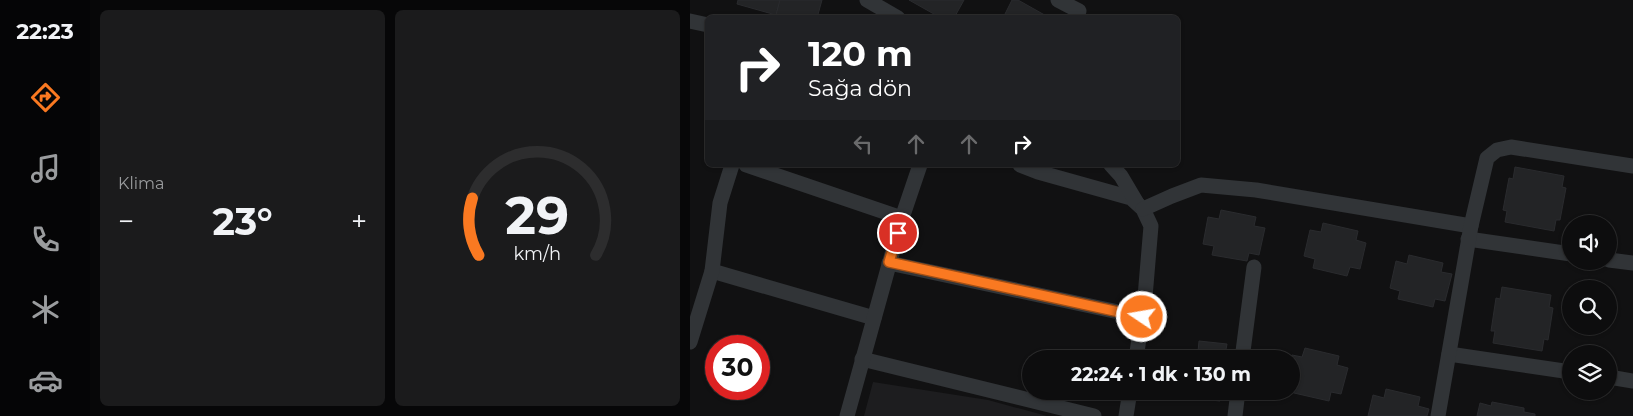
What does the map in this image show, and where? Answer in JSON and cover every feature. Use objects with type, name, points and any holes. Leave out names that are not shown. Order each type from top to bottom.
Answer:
[{"type":"street","points":[[869,0],[893,15]]},
{"type":"street","points":[[1058,0],[1080,10]]},
{"type":"street","points":[[690,21],[705,24]]},
{"type":"street","points":[[1438,416],[1470,233],[1487,158],[1497,150],[1512,147],[1633,166]]},
{"type":"street","points":[[690,342],[712,271],[720,203],[731,167]]},
{"type":"street","points":[[752,167],[902,218]]},
{"type":"street","points":[[847,416],[889,262],[919,167]]},
{"type":"street","points":[[1025,167],[1131,198],[1140,206]]},
{"type":"street","points":[[1113,167],[1121,176],[1151,226],[1145,297],[1137,350]]},
{"type":"street","points":[[1140,206],[1201,185],[1256,190],[1562,252]]},
{"type":"street","points":[[1617,261],[1633,263]]},
{"type":"street","points":[[889,262],[1142,317]]},
{"type":"street","points":[[1243,350],[1254,267]]},
{"type":"street","points":[[712,271],[874,318]]},
{"type":"street","points":[[1449,354],[1562,371]]},
{"type":"street","points":[[862,359],[1094,416]]},
{"type":"street","points":[[1617,378],[1633,381]]},
{"type":"street","points":[[1126,416],[1129,400]]},
{"type":"street","points":[[1235,416],[1237,400]]},
{"type":"shaded area","points":[[873,382],[988,400],[1047,416],[864,416]]},
{"type":"building","points":[[738,0],[780,0],[776,15],[737,4]]},
{"type":"building","points":[[780,0],[822,0],[818,15],[776,15]]},
{"type":"building","points":[[909,0],[964,0],[956,15],[936,15]]},
{"type":"building","points":[[1012,0],[1018,0],[1045,15],[1004,15]]},
{"type":"building","points":[[1515,167],[1564,176],[1562,187],[1566,188],[1560,220],[1556,220],[1554,231],[1505,222],[1507,211],[1503,210],[1509,178],[1513,179]]},
{"type":"building","points":[[1221,210],[1256,217],[1254,226],[1265,228],[1259,255],[1249,253],[1247,261],[1212,255],[1214,246],[1203,244],[1208,217],[1219,219]]},
{"type":"building","points":[[1323,223],[1358,231],[1356,240],[1366,243],[1360,269],[1350,267],[1347,276],[1313,268],[1315,259],[1304,256],[1310,230],[1321,232]]},
{"type":"building","points":[[1409,255],[1443,263],[1441,272],[1452,274],[1445,301],[1435,299],[1433,307],[1398,299],[1400,291],[1390,288],[1396,261],[1407,264]]},
{"type":"building","points":[[1502,287],[1551,295],[1549,307],[1553,308],[1548,340],[1544,339],[1542,351],[1493,343],[1495,331],[1491,331],[1496,298],[1500,299]]},
{"type":"building","points":[[1199,341],[1227,344],[1226,350],[1198,350]]},
{"type":"building","points":[[1305,348],[1339,356],[1337,365],[1348,368],[1341,394],[1331,392],[1329,401],[1300,394],[1300,357],[1302,357]]},
{"type":"building","points":[[1386,389],[1420,397],[1418,406],[1429,409],[1427,416],[1368,416],[1373,395],[1384,398]]},
{"type":"building","points":[[1492,402],[1524,408],[1524,412],[1535,414],[1535,416],[1477,416],[1480,403],[1491,406]]},
{"type":"route","points":[[898,233],[889,262],[1142,317]]}]
